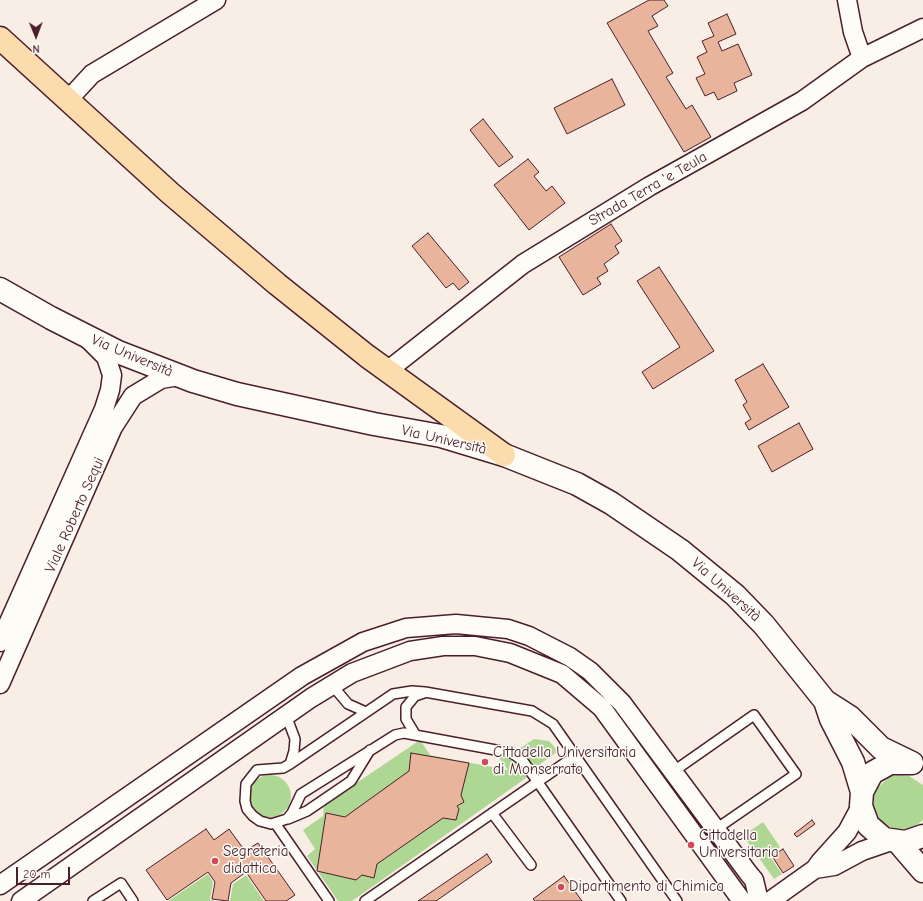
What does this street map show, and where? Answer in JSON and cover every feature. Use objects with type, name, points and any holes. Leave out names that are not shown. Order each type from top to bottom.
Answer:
[{"type":"highway","points":[[0,38],[170,193],[277,284],[387,371],[504,454]]},
{"type":"main road","name":"Via Università","points":[[0,289],[38,312],[118,352],[179,376],[237,394],[374,424],[441,436],[504,454],[577,484],[610,503],[680,550],[735,595],[764,625],[825,701],[850,717],[881,748],[917,765]]},
{"type":"main road","name":"Via Università","points":[[825,701],[831,719],[853,762],[864,819],[873,831],[894,842]]},
{"type":"main road","points":[[861,799],[868,779],[878,769],[897,762],[917,765]]},
{"type":"main road","points":[[894,842],[912,841],[923,836]]},
{"type":"main road","points":[[894,842],[923,871]]},
{"type":"street","points":[[68,100],[92,74],[216,0]]},
{"type":"street","points":[[847,0],[853,32],[862,58]]},
{"type":"street","name":"Strada Terra 'e Teula","points":[[387,371],[523,264],[650,186],[802,101],[862,58],[923,28]]},
{"type":"street","name":"Viale Roberto Sequi","points":[[2,632],[104,409],[110,390],[112,375],[106,357],[86,336]]},
{"type":"street","name":"Viale Roberto Sequi","points":[[0,684],[113,427],[133,396],[161,379],[179,376]]},
{"type":"street","points":[[0,885],[302,676],[363,642],[406,628],[456,624],[508,629],[529,636],[550,646],[590,671],[622,703],[674,771],[754,880],[759,901]]},
{"type":"street","points":[[21,901],[286,716],[352,673],[410,651],[443,646],[475,646],[510,653],[562,674],[602,708],[742,901]]},
{"type":"street","points":[[770,901],[815,869],[847,832],[861,799]]},
{"type":"street","points":[[815,869],[834,866],[862,851],[894,842]]},
{"type":"lane","points":[[332,685],[348,704],[366,712]]},
{"type":"lane","points":[[372,748],[351,781],[307,811],[275,823],[260,821],[252,816],[247,809],[245,801],[246,784],[257,770],[283,768],[393,694],[407,691],[425,692],[532,712],[553,724],[677,901]]},
{"type":"lane","points":[[415,734],[406,719],[406,707],[415,696],[425,692]]},
{"type":"lane","points":[[674,771],[754,715],[796,774],[716,829]]},
{"type":"lane","points":[[286,716],[295,739],[294,751],[290,764]]},
{"type":"lane","points":[[287,819],[294,809],[300,794],[395,734],[415,734],[512,753],[523,761],[536,782],[622,901]]},
{"type":"lane","points":[[371,899],[575,756]]},
{"type":"lane","points":[[492,813],[530,865]]},
{"type":"lane","points":[[275,823],[329,901]]},
{"type":"lane","points":[[93,901],[121,883],[133,901]]},
{"type":"green space","points":[[534,739],[549,741],[558,751],[532,770],[516,751]]},
{"type":"green space","points":[[420,740],[430,755],[508,770],[497,755],[513,758],[526,774],[526,778],[352,901],[338,901],[307,856],[315,849],[303,830],[323,816],[324,805]]},
{"type":"green space","points":[[270,775],[285,781],[291,796],[285,811],[270,817],[255,811],[249,796],[255,781]]},
{"type":"green space","points":[[891,776],[909,776],[923,785],[923,820],[916,826],[899,830],[882,822],[877,815],[874,806],[874,797],[877,788]]},
{"type":"green space","points":[[763,822],[780,847],[769,855],[782,874],[774,879],[744,837],[745,834]]},
{"type":"green space","points":[[208,874],[213,882],[210,900],[216,901],[168,901]]},
{"type":"green space","points":[[246,875],[264,901],[230,901],[233,884]]},
{"type":"building","points":[[649,0],[664,0],[668,6],[652,16],[658,26],[648,31],[673,73],[666,77],[686,109],[692,105],[711,137],[684,152],[607,23]]},
{"type":"building","points":[[727,14],[736,34],[718,42],[722,51],[738,44],[752,75],[734,83],[737,91],[718,100],[714,92],[705,96],[696,78],[705,74],[697,57],[707,52],[702,41],[714,36],[708,23]]},
{"type":"building","points":[[612,79],[625,105],[567,134],[554,108]]},
{"type":"building","points":[[483,119],[513,157],[499,167],[470,130]]},
{"type":"building","points":[[528,159],[539,172],[534,176],[546,191],[552,186],[565,203],[529,230],[494,185]]},
{"type":"building","points":[[611,224],[622,241],[615,246],[619,253],[604,264],[608,271],[597,278],[601,284],[583,295],[559,257]]},
{"type":"building","points":[[428,233],[469,282],[459,290],[453,283],[446,288],[412,246]]},
{"type":"building","points":[[659,267],[714,351],[653,389],[642,372],[680,347],[637,281]]},
{"type":"building","points":[[763,364],[789,407],[749,430],[745,423],[751,419],[743,405],[747,402],[735,380]]},
{"type":"building","points":[[799,423],[813,449],[772,472],[758,446]]},
{"type":"building","points":[[411,753],[469,763],[461,795],[464,802],[457,806],[459,809],[456,820],[443,818],[377,864],[374,878],[362,875],[356,880],[317,871],[326,813],[345,817],[409,771]]},
{"type":"building","points":[[812,820],[815,824],[797,837],[794,834]]},
{"type":"building","name":"Segreteria didattica","points":[[206,829],[214,840],[229,829],[245,851],[258,843],[295,895],[286,901],[266,901],[246,872],[231,883],[228,901],[212,899],[215,882],[208,872],[167,900],[146,870]]},
{"type":"building","points":[[783,849],[794,866],[783,873],[772,856]]},
{"type":"building","points":[[487,854],[492,862],[436,901],[418,901]]},
{"type":"building","name":"Dipartimento di Chimica","points":[[564,876],[582,901],[535,901],[533,899]]},
{"type":"place","name":"Cittadella Universitaria di Monserrato","points":[[485,762]]},
{"type":"place","name":"Cittadella Universitaria","points":[[691,845]]},
{"type":"place","name":"Segreteria didattica","points":[[215,861]]},
{"type":"place","name":"Dipartimento di Chimica","points":[[561,887]]}]
